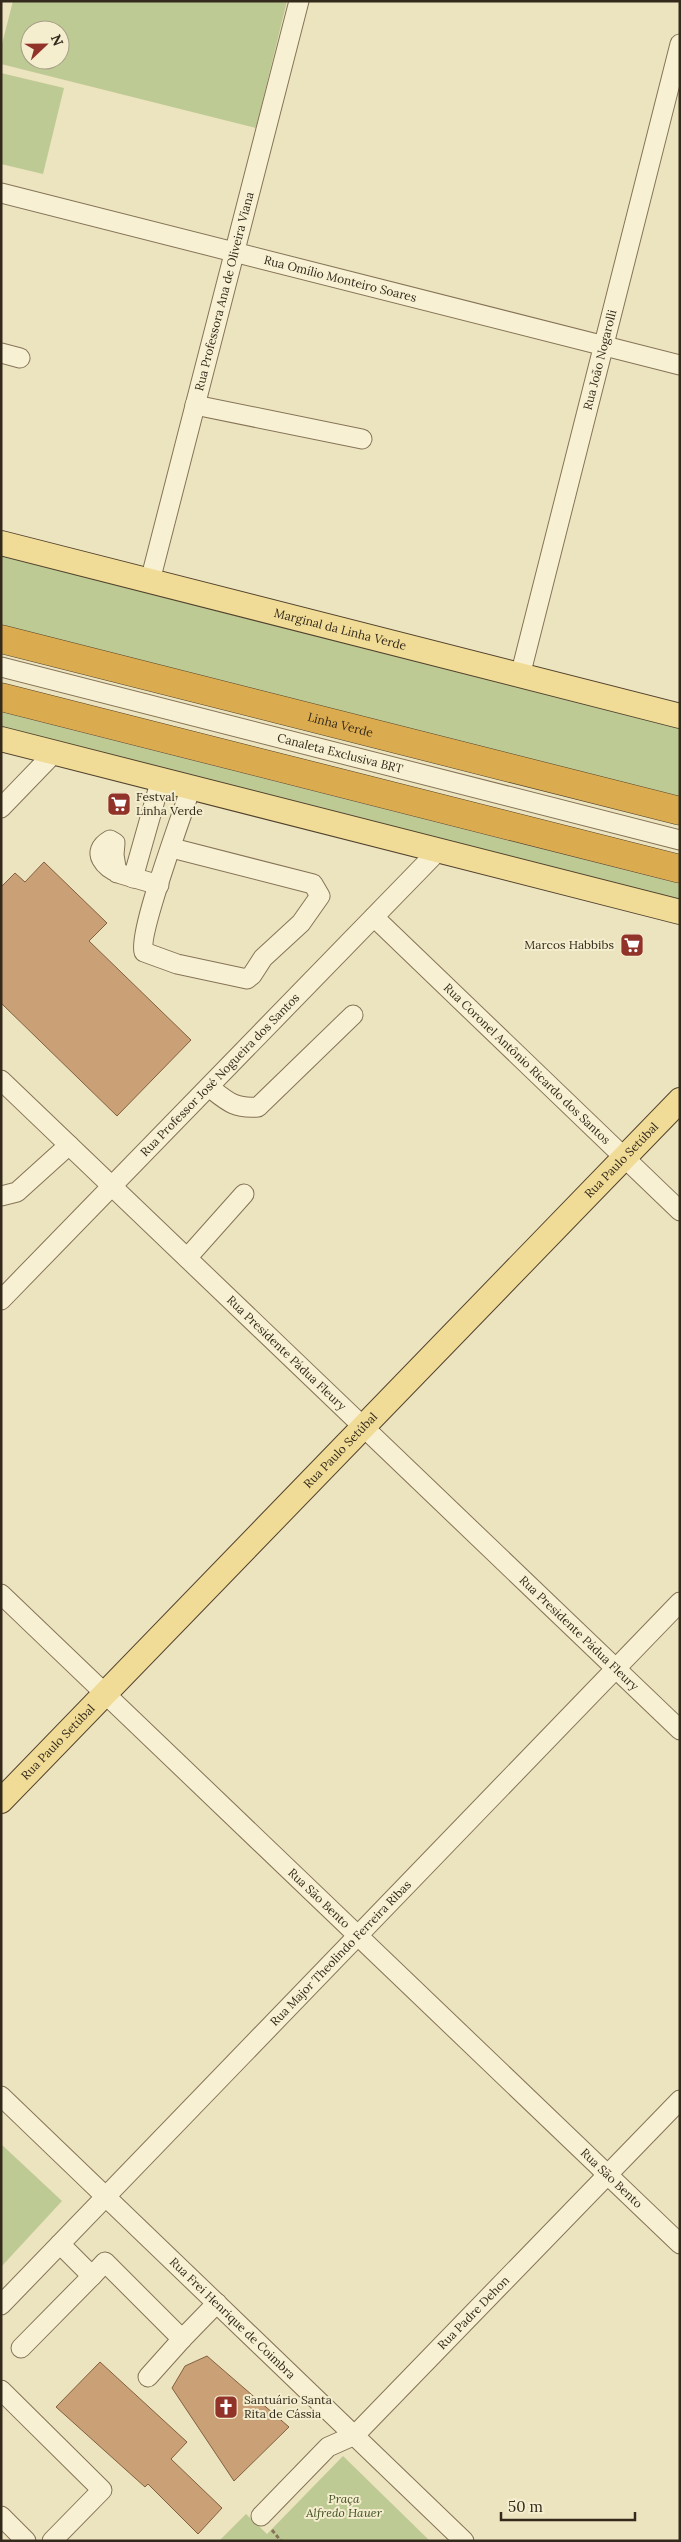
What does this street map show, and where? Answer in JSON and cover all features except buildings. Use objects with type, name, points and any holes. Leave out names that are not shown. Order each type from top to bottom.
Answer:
[{"type":"highway","name":"Linha Verde","points":[[1,639],[680,811]]},
{"type":"highway","points":[[1,697],[680,869]]},
{"type":"main road","name":"Marginal da Linha Verde","points":[[1,543],[680,716]]},
{"type":"main road","points":[[1,739],[680,912]]},
{"type":"main road","name":"Rua Paulo Setúbal","points":[[1,1801],[680,1100]]},
{"type":"street","name":"Rua Professora Ana de Oliveira Viana","points":[[150,581],[299,1]]},
{"type":"street","name":"Rua João Nogarolli","points":[[520,676],[680,44]]},
{"type":"street","name":"Rua Omílio Monteiro Soares","points":[[1,193],[680,366]]},
{"type":"street","points":[[1,353],[20,358]]},
{"type":"street","points":[[195,405],[362,439]]},
{"type":"street","name":"Canaleta Exclusiva BRT","points":[[1,668],[680,840]]},
{"type":"street","points":[[1,808],[55,752]]},
{"type":"street","points":[[159,885],[125,875],[161,779]]},
{"type":"street","points":[[172,848],[313,884],[320,896],[300,923],[263,958],[252,976],[247,979],[149,956],[142,947],[147,922],[191,787]]},
{"type":"street","name":"Rua Professor José Nogueira dos Santos","points":[[1,1300],[438,851]]},
{"type":"street","name":"Rua Coronel Antônio Ricardo dos Santos","points":[[374,917],[680,1211]]},
{"type":"street","points":[[209,1087],[230,1103],[242,1108],[258,1107],[353,1015]]},
{"type":"street","name":"Rua Presidente Pádua Fleury","points":[[1,1080],[680,1730]]},
{"type":"street","points":[[1,1196],[17,1192],[69,1144]]},
{"type":"street","points":[[187,1258],[244,1194]]},
{"type":"street","name":"Rua São Bento","points":[[1,1594],[680,2244]]},
{"type":"street","name":"Rua Major Theolindo Ferreira Ribas","points":[[1,2305],[680,1602]]},
{"type":"street","name":"Rua Frei Henrique de Coimbra","points":[[1,2096],[464,2541]]},
{"type":"street","name":"Rua Padre Dehon","points":[[261,2516],[328,2447],[354,2436],[680,2100]]},
{"type":"street","points":[[60,2244],[92,2276]]},
{"type":"street","points":[[21,2348],[105,2262],[182,2339]]},
{"type":"street","points":[[148,2377],[217,2303]]},
{"type":"street","points":[[1,2391],[102,2490],[52,2541]]},
{"type":"street","points":[[1,2516],[19,2538]]},
{"type":"green space","points":[[13,1],[287,1],[256,128],[25,70],[70,70],[70,20],[20,20],[20,69],[1,64],[1,48]]},
{"type":"green space","points":[[1,73],[64,88],[43,174],[1,164]]},
{"type":"green space","points":[[1,552],[680,722],[680,797],[1,625]]},
{"type":"green space","points":[[1,712],[680,884],[680,903],[1,730]]},
{"type":"green space","points":[[1,2144],[62,2201],[1,2267]]},
{"type":"green space","name":"Praça Alfredo Hauer","points":[[343,2456],[430,2541],[219,2541],[246,2514],[267,2534]]},
{"type":"place","name":"Festval Linha Verde","points":[[119,804]]},
{"type":"place","name":"Marcos Habbibs","points":[[632,945]]},
{"type":"place","name":"Santuário Santa Rita de Cássia","points":[[226,2407]]}]
